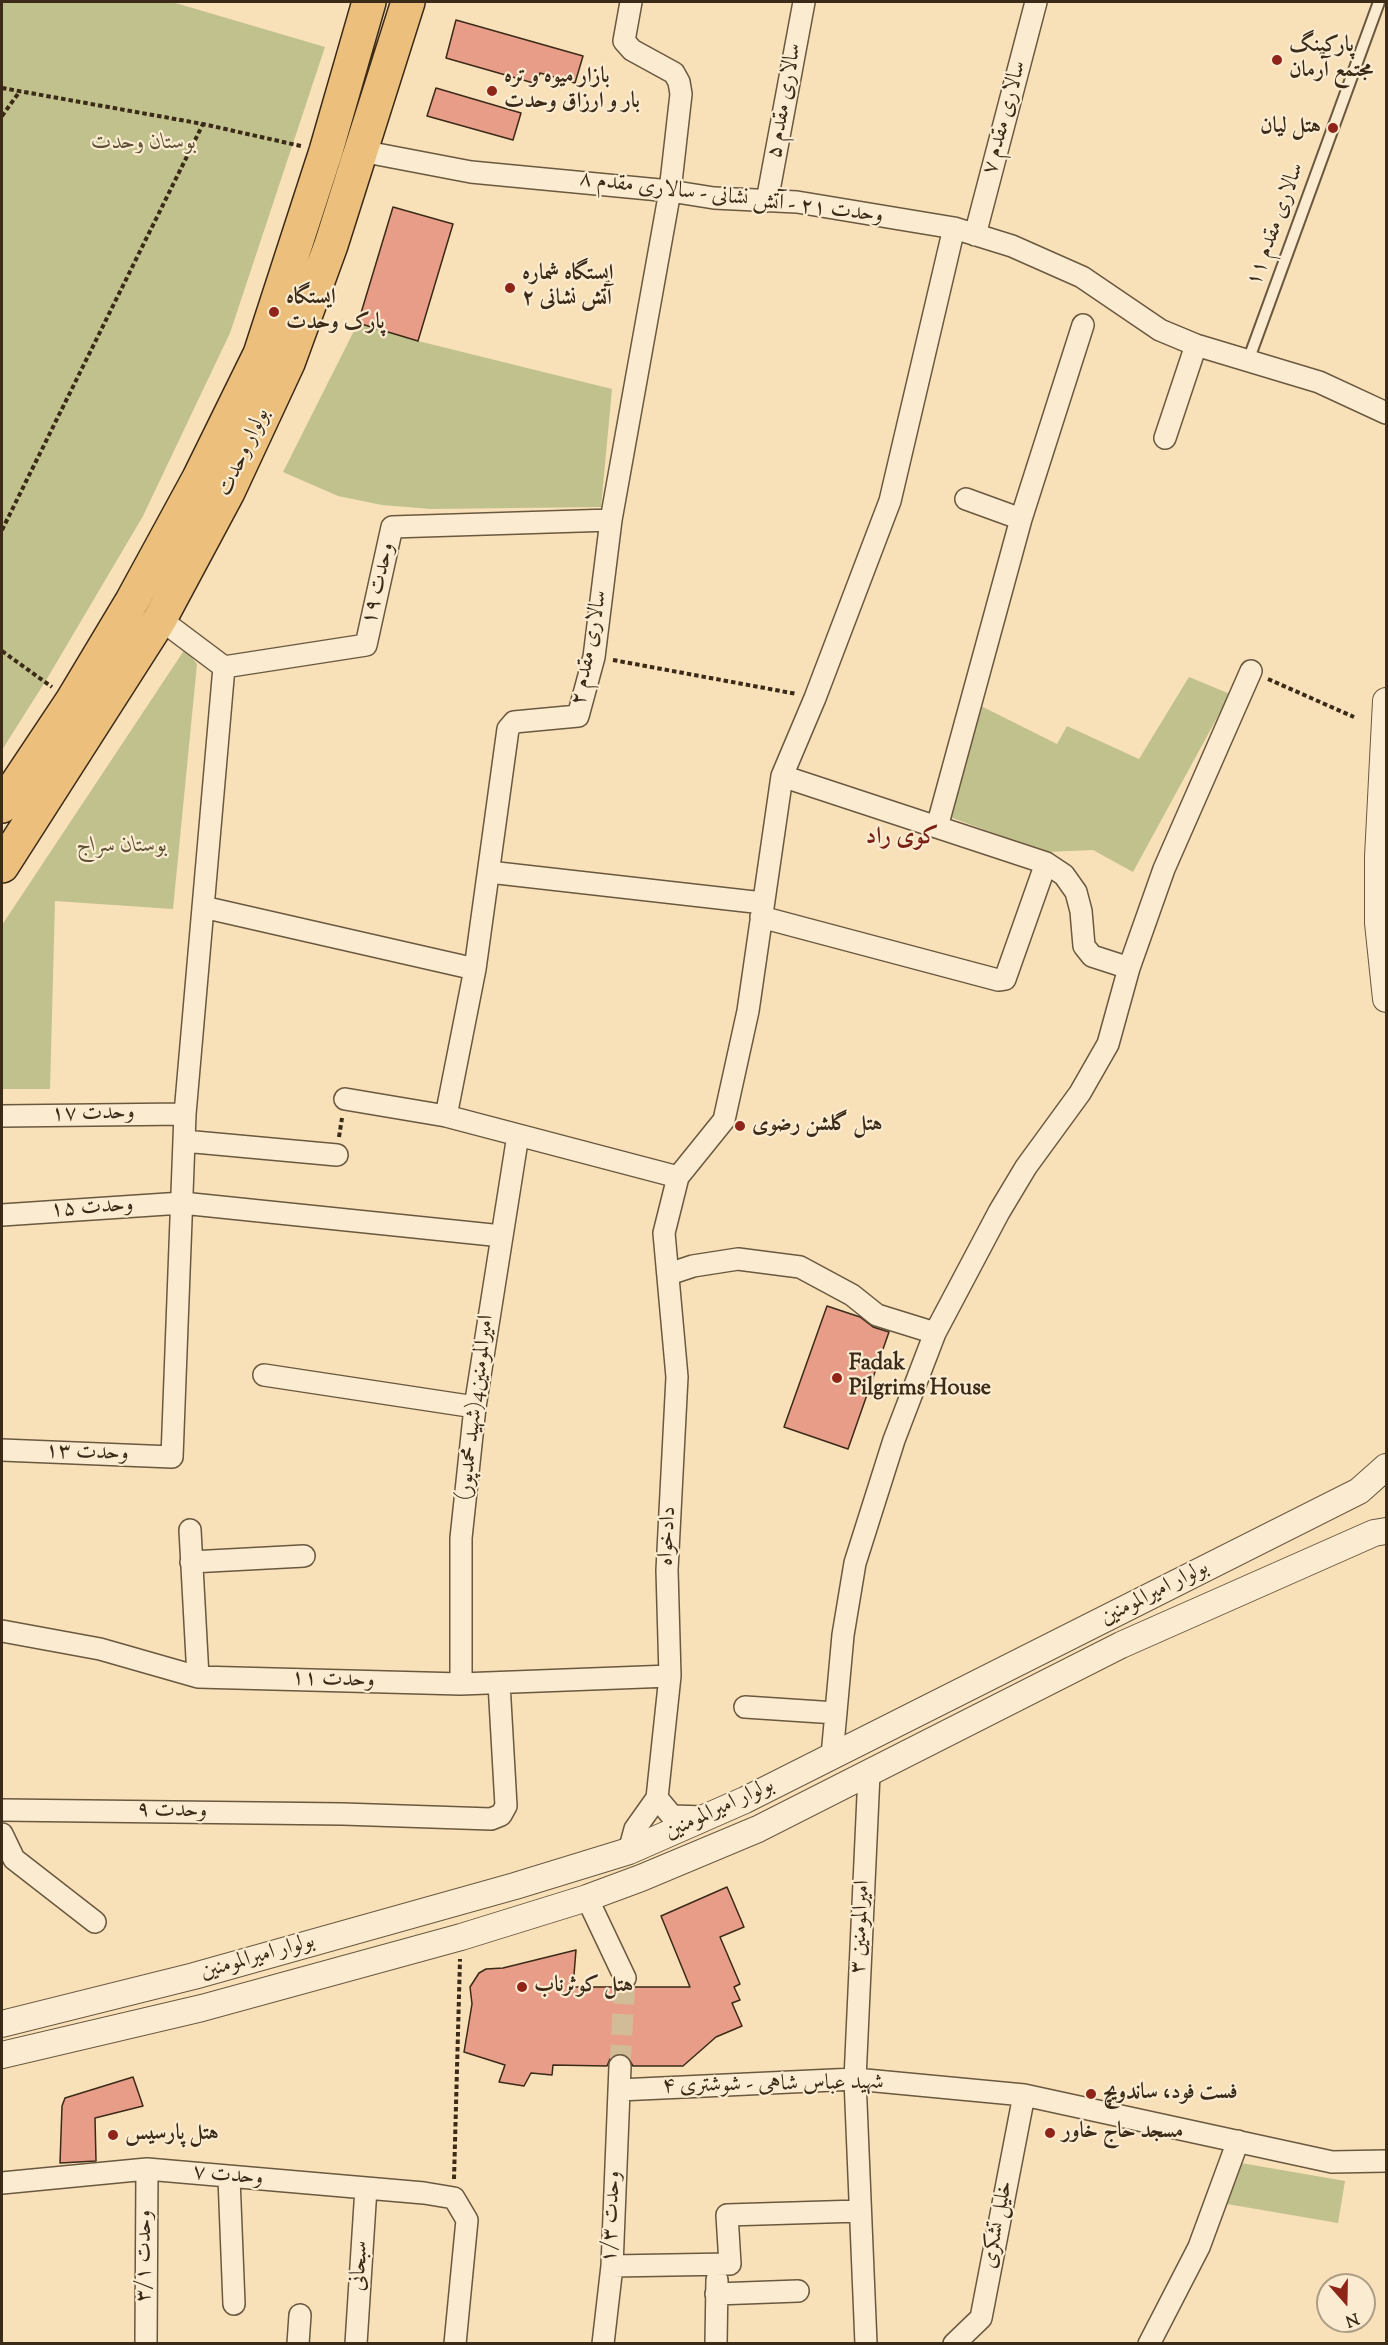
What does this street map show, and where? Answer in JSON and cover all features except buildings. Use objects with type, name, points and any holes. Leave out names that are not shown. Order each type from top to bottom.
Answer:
[{"type":"main road","name":"بولوار وحدت","points":[[2,806],[72,701],[132,601],[199,478],[260,354],[326,151],[369,2]]},
{"type":"main road","name":"بولوار وحدت","points":[[2,866],[160,619],[228,492],[288,363],[331,245],[408,2]]},
{"type":"street","name":"سالاری مقدم ۲","points":[[446,1116],[475,969],[509,724],[578,716],[594,657],[611,520],[670,191],[681,94],[679,81],[674,73],[632,50],[624,40],[631,2]]},
{"type":"street","name":"سالاری مقدم ۵","points":[[767,201],[804,2]]},
{"type":"street","name":"سالاری مقدم ۷","points":[[975,235],[1036,2]]},
{"type":"street","name":"وحدت ۲۱ - آتش نشانی - سالاری مقدم ۸","points":[[361,151],[471,172],[670,191],[714,198],[797,202],[954,228],[1012,246],[1082,277],[1160,330],[1196,345],[1319,382],[1386,413]]},
{"type":"street","points":[[345,1099],[446,1116],[678,1177],[724,1120],[748,1011],[782,776],[815,698],[890,501],[954,228]]},
{"type":"street","points":[[937,827],[1022,519],[1083,325]]},
{"type":"street","points":[[1165,438],[1196,345]]},
{"type":"street","points":[[966,499],[1022,519]]},
{"type":"street","name":"وحدت ۱۹","points":[[224,667],[366,645],[393,527],[611,520]]},
{"type":"street","points":[[160,619],[224,667],[185,1114],[182,1203]]},
{"type":"street","points":[[832,1756],[843,1635],[855,1563],[891,1450],[935,1333],[999,1212],[1026,1167],[1080,1093],[1108,1044],[1129,968],[1164,868],[1251,671]]},
{"type":"street","points":[[1386,701],[1378,857],[1378,923],[1386,999]]},
{"type":"street","points":[[782,776],[1046,863],[1064,875],[1076,892],[1081,912],[1084,946],[1092,956],[1129,968]]},
{"type":"street","points":[[489,872],[762,910],[998,980],[1005,979],[1046,863]]},
{"type":"street","points":[[203,907],[475,969]]},
{"type":"street","name":"وحدت ۱۷","points":[[2,1116],[185,1114]]},
{"type":"street","name":"امیرالمومنین4(شهید محمدپور)","points":[[461,1684],[461,1538],[475,1407],[518,1135]]},
{"type":"street","points":[[184,1142],[337,1155]]},
{"type":"street","name":"دادخواه","points":[[657,1798],[670,1676],[668,1570],[677,1377],[664,1233],[678,1177]]},
{"type":"street","name":"وحدت ۱۵","points":[[2,1215],[182,1203],[502,1236]]},
{"type":"street","name":"وحدت ۱۳","points":[[2,1450],[172,1457],[182,1203]]},
{"type":"street","points":[[669,1274],[693,1266],[738,1259],[800,1267],[852,1295],[877,1315],[935,1333]]},
{"type":"street","points":[[264,1375],[475,1407]]},
{"type":"street","name":"بولوار امیرالمومنین","points":[[2,2024],[205,1972],[515,1886],[629,1851],[832,1756],[1359,1491],[1386,1467]]},
{"type":"street","points":[[190,1530],[198,1677]]},
{"type":"street","name":"بولوار امیرالمومنین","points":[[2,2055],[202,2008],[460,1937],[587,1898],[758,1829],[1121,1645],[1374,1533],[1386,1530]]},
{"type":"street","points":[[191,1562],[304,1556]]},
{"type":"street","name":"وحدت ۱۱","points":[[2,1635],[100,1650],[198,1677],[461,1684],[670,1676]]},
{"type":"street","name":"وحدت ۹","points":[[2,1810],[343,1814],[491,1819],[501,1815],[506,1806],[499,1683]]},
{"type":"street","points":[[745,1707],[836,1713]]},
{"type":"street","name":"امیرالمومنین ۳","points":[[866,2343],[855,2079],[869,1774]]},
{"type":"street","points":[[629,1851],[635,1829],[657,1798],[672,1816],[705,1817]]},
{"type":"street","points":[[2,1834],[15,1858],[95,1922]]},
{"type":"street","points":[[587,1898],[625,1978]]},
{"type":"street","name":"وحدت ۱/۳","points":[[603,2343],[612,2266],[620,2066]]},
{"type":"street","name":"شهید عباس شاهی - شوشتری ۴","points":[[619,2091],[855,2079],[1024,2095],[1332,2162],[1386,2161]]},
{"type":"street","name":"خلیل تشکری","points":[[954,2343],[981,2318],[1024,2095]]},
{"type":"street","points":[[1149,2343],[1199,2247],[1238,2141]]},
{"type":"street","name":"وحدت ۷","points":[[2,2183],[147,2169],[454,2198]]},
{"type":"street","name":"وحدت ۳/۱","points":[[146,2343],[147,2169]]},
{"type":"street","points":[[229,2178],[234,2304]]},
{"type":"street","name":"سبحانی","points":[[356,2343],[366,2188]]},
{"type":"street","points":[[454,2198],[467,2220],[455,2343]]},
{"type":"street","points":[[612,2266],[730,2264],[727,2215],[859,2211]]},
{"type":"street","points":[[716,2343],[717,2264]]},
{"type":"street","points":[[716,2294],[798,2291]]},
{"type":"street","points":[[298,2343],[300,2315]]},
{"type":"lane","name":"سالاری مقدم ۱۱","points":[[1248,361],[1379,2]]},
{"type":"path","points":[[2,88],[203,124],[326,151]]},
{"type":"path","points":[[2,116],[20,91]]},
{"type":"path","points":[[2,530],[203,124]]},
{"type":"path","points":[[2,651],[72,701]]},
{"type":"path","points":[[594,657],[815,698]]},
{"type":"path","points":[[1251,671],[1354,717]]},
{"type":"path","points":[[337,1155],[345,1099]]},
{"type":"path","points":[[454,2198],[460,1937]]},
{"type":"green space","name":"بوستان وحدت","points":[[2,2],[172,2],[325,47],[230,333],[143,516],[2,750]]},
{"type":"green space","points":[[358,323],[418,341],[612,389],[601,507],[431,509],[382,505],[338,496],[283,472]]},
{"type":"green space","name":"بوستان سراج","points":[[185,649],[197,664],[173,909],[55,901],[50,1089],[2,1089],[2,925]]},
{"type":"green space","points":[[1189,677],[1230,694],[1133,872],[1093,850],[1045,852],[947,816],[977,704],[1057,744],[1067,726],[1139,759]]},
{"type":"green space","points":[[1235,2162],[1345,2181],[1338,2223],[1227,2204]]},
{"type":"tunnel","points":[[620,2066],[625,1978]]},
{"type":"place","name":"پارکینگ مجتمع آرمان","points":[[1277,60]]},
{"type":"place","name":"بازار میوه و تره بار و ارزاق وحدت","points":[[492,91]]},
{"type":"place","name":"هتل لیان","points":[[1333,128]]},
{"type":"place","name":"ایستگاه شماره ۲ آتش نشانی","points":[[510,288]]},
{"type":"place","name":"ایستگاه پارک وحدت","points":[[274,312]]},
{"type":"place","name":"هتل گلشن رضوی","points":[[740,1126]]},
{"type":"place","name":"Fadak Pilgrims House","points":[[837,1378]]},
{"type":"place","name":"هتل کوثرناب","points":[[522,1987]]},
{"type":"place","name":"فست فود، ساندویچ","points":[[1091,2094]]},
{"type":"place","name":"مسجد حاج خاور","points":[[1050,2133]]},
{"type":"place","name":"هتل پارسیس","points":[[113,2135]]},
{"type":"district","name":"کوی راد","points":[[902,839]]}]
